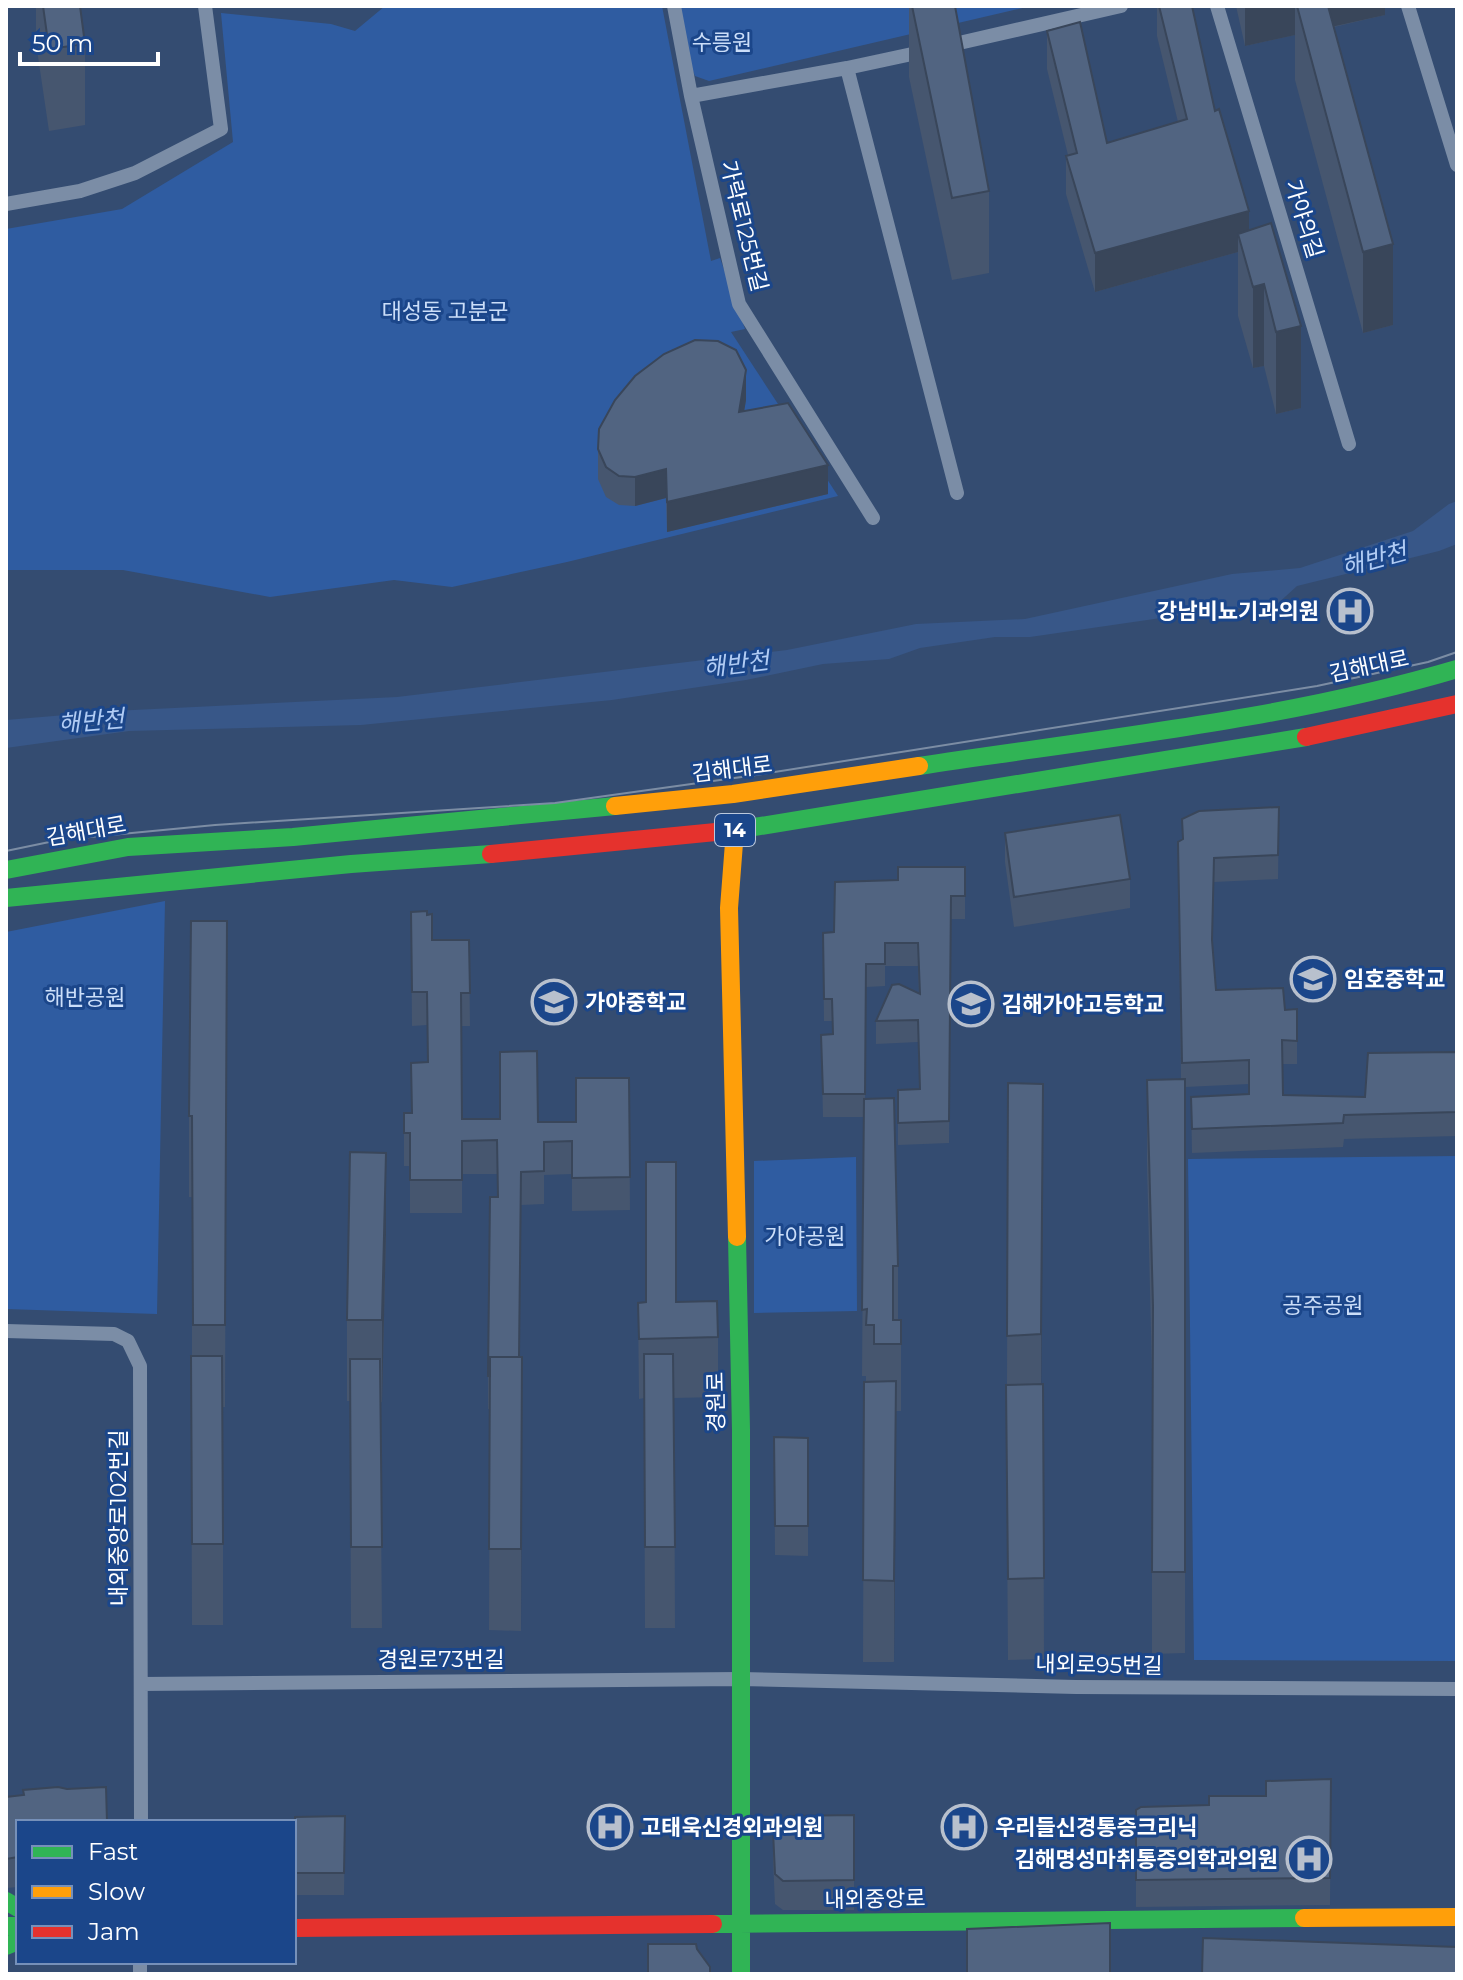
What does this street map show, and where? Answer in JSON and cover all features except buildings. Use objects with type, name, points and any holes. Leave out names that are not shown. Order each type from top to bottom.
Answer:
[{"type":"main road","name":"김해대로","points":[[6,870],[128,847],[293,837],[733,794],[1252,715],[1393,688],[1457,669]]},
{"type":"main road","name":"14","points":[[6,898],[735,830],[1302,738],[1457,704]]},
{"type":"main road","name":"경원로","points":[[735,830],[729,908],[741,1430],[741,1974]]},
{"type":"main road","name":"내외중앙로","points":[[296,1928],[1457,1917]]},
{"type":"street","points":[[6,204],[80,191],[135,173],[221,129],[205,6]]},
{"type":"street","name":"가락로125번길","points":[[674,6],[691,96],[739,304],[873,518]]},
{"type":"street","points":[[691,96],[847,68],[1121,6]]},
{"type":"street","name":"가야의길","points":[[1217,6],[1349,444]]},
{"type":"street","points":[[1408,6],[1457,165]]},
{"type":"street","points":[[847,68],[957,493]]},
{"type":"street","name":"내외중앙로102번길","points":[[6,1331],[114,1334],[128,1341],[140,1366],[141,1820]]},
{"type":"street","name":"경원로73번길","points":[[141,1684],[740,1679]]},
{"type":"street","name":"내외로95번길","points":[[740,1679],[1076,1687],[1457,1689]]},
{"type":"green space","name":"대성동 고분군","points":[[385,6],[662,6],[711,261],[720,258],[745,329],[731,332],[838,496],[452,587],[394,580],[270,597],[123,570],[6,570],[6,229],[122,209],[233,142],[221,13],[331,24],[355,31]]},
{"type":"green space","name":"수릉원","points":[[679,6],[1031,6],[709,81],[695,76],[688,59]]},
{"type":"green space","name":"해반공원","points":[[165,901],[157,1314],[6,1309],[6,932]]},
{"type":"green space","name":"공주공원","points":[[1457,1156],[1457,1661],[1194,1660],[1188,1159]]},
{"type":"green space","name":"가야공원","points":[[856,1157],[857,1311],[754,1313],[754,1161]]},
{"type":"water","name":"해반천","points":[[1457,501],[1457,544],[1297,586],[1275,606],[1216,610],[1030,637],[995,637],[920,648],[889,659],[823,664],[746,680],[612,700],[361,725],[129,731],[6,748],[6,720],[113,711],[397,697],[787,650],[916,624],[1025,619],[1232,574],[1300,568],[1413,531]]},
{"type":"tram line","points":[[6,851],[59,840],[215,825],[555,803],[756,775],[1317,686],[1428,662],[1457,652]]},
{"type":"traffic: fast","points":[[919,766],[1258,715],[1392,687],[1457,669]]},
{"type":"traffic: fast","points":[[736,830],[1306,737]]},
{"type":"traffic: fast","points":[[6,870],[128,847],[293,837],[615,806]]},
{"type":"traffic: fast","points":[[6,898],[351,864],[491,854]]},
{"type":"traffic: fast","points":[[737,1237],[741,1430],[741,1974]]},
{"type":"traffic: fast","points":[[6,1901],[16,1907]]},
{"type":"traffic: fast","points":[[713,1924],[1304,1918]]},
{"type":"traffic: fast","points":[[6,1926],[16,1926]]},
{"type":"traffic: fast","points":[[6,1946],[16,1942]]},
{"type":"traffic: slow","points":[[615,806],[733,794],[919,766]]},
{"type":"traffic: slow","points":[[735,830],[729,908],[737,1237]]},
{"type":"traffic: slow","points":[[1304,1918],[1457,1917]]},
{"type":"traffic: jam","points":[[1306,737],[1457,704]]},
{"type":"traffic: jam","points":[[491,854],[736,830]]},
{"type":"traffic: jam","points":[[296,1928],[713,1924]]},
{"type":"place","name":"강남비뇨기과의원","points":[[1350,611]]},
{"type":"place","name":"임호중학교","points":[[1313,979]]},
{"type":"place","name":"가야중학교","points":[[554,1002]]},
{"type":"place","name":"김해가야고등학교","points":[[971,1004]]},
{"type":"place","name":"고태욱신경외과의원","points":[[610,1827]]},
{"type":"place","name":"우리들신경통증크리닉","points":[[964,1827]]},
{"type":"place","name":"김해명성마취통증의학과의원","points":[[1309,1859]]}]
